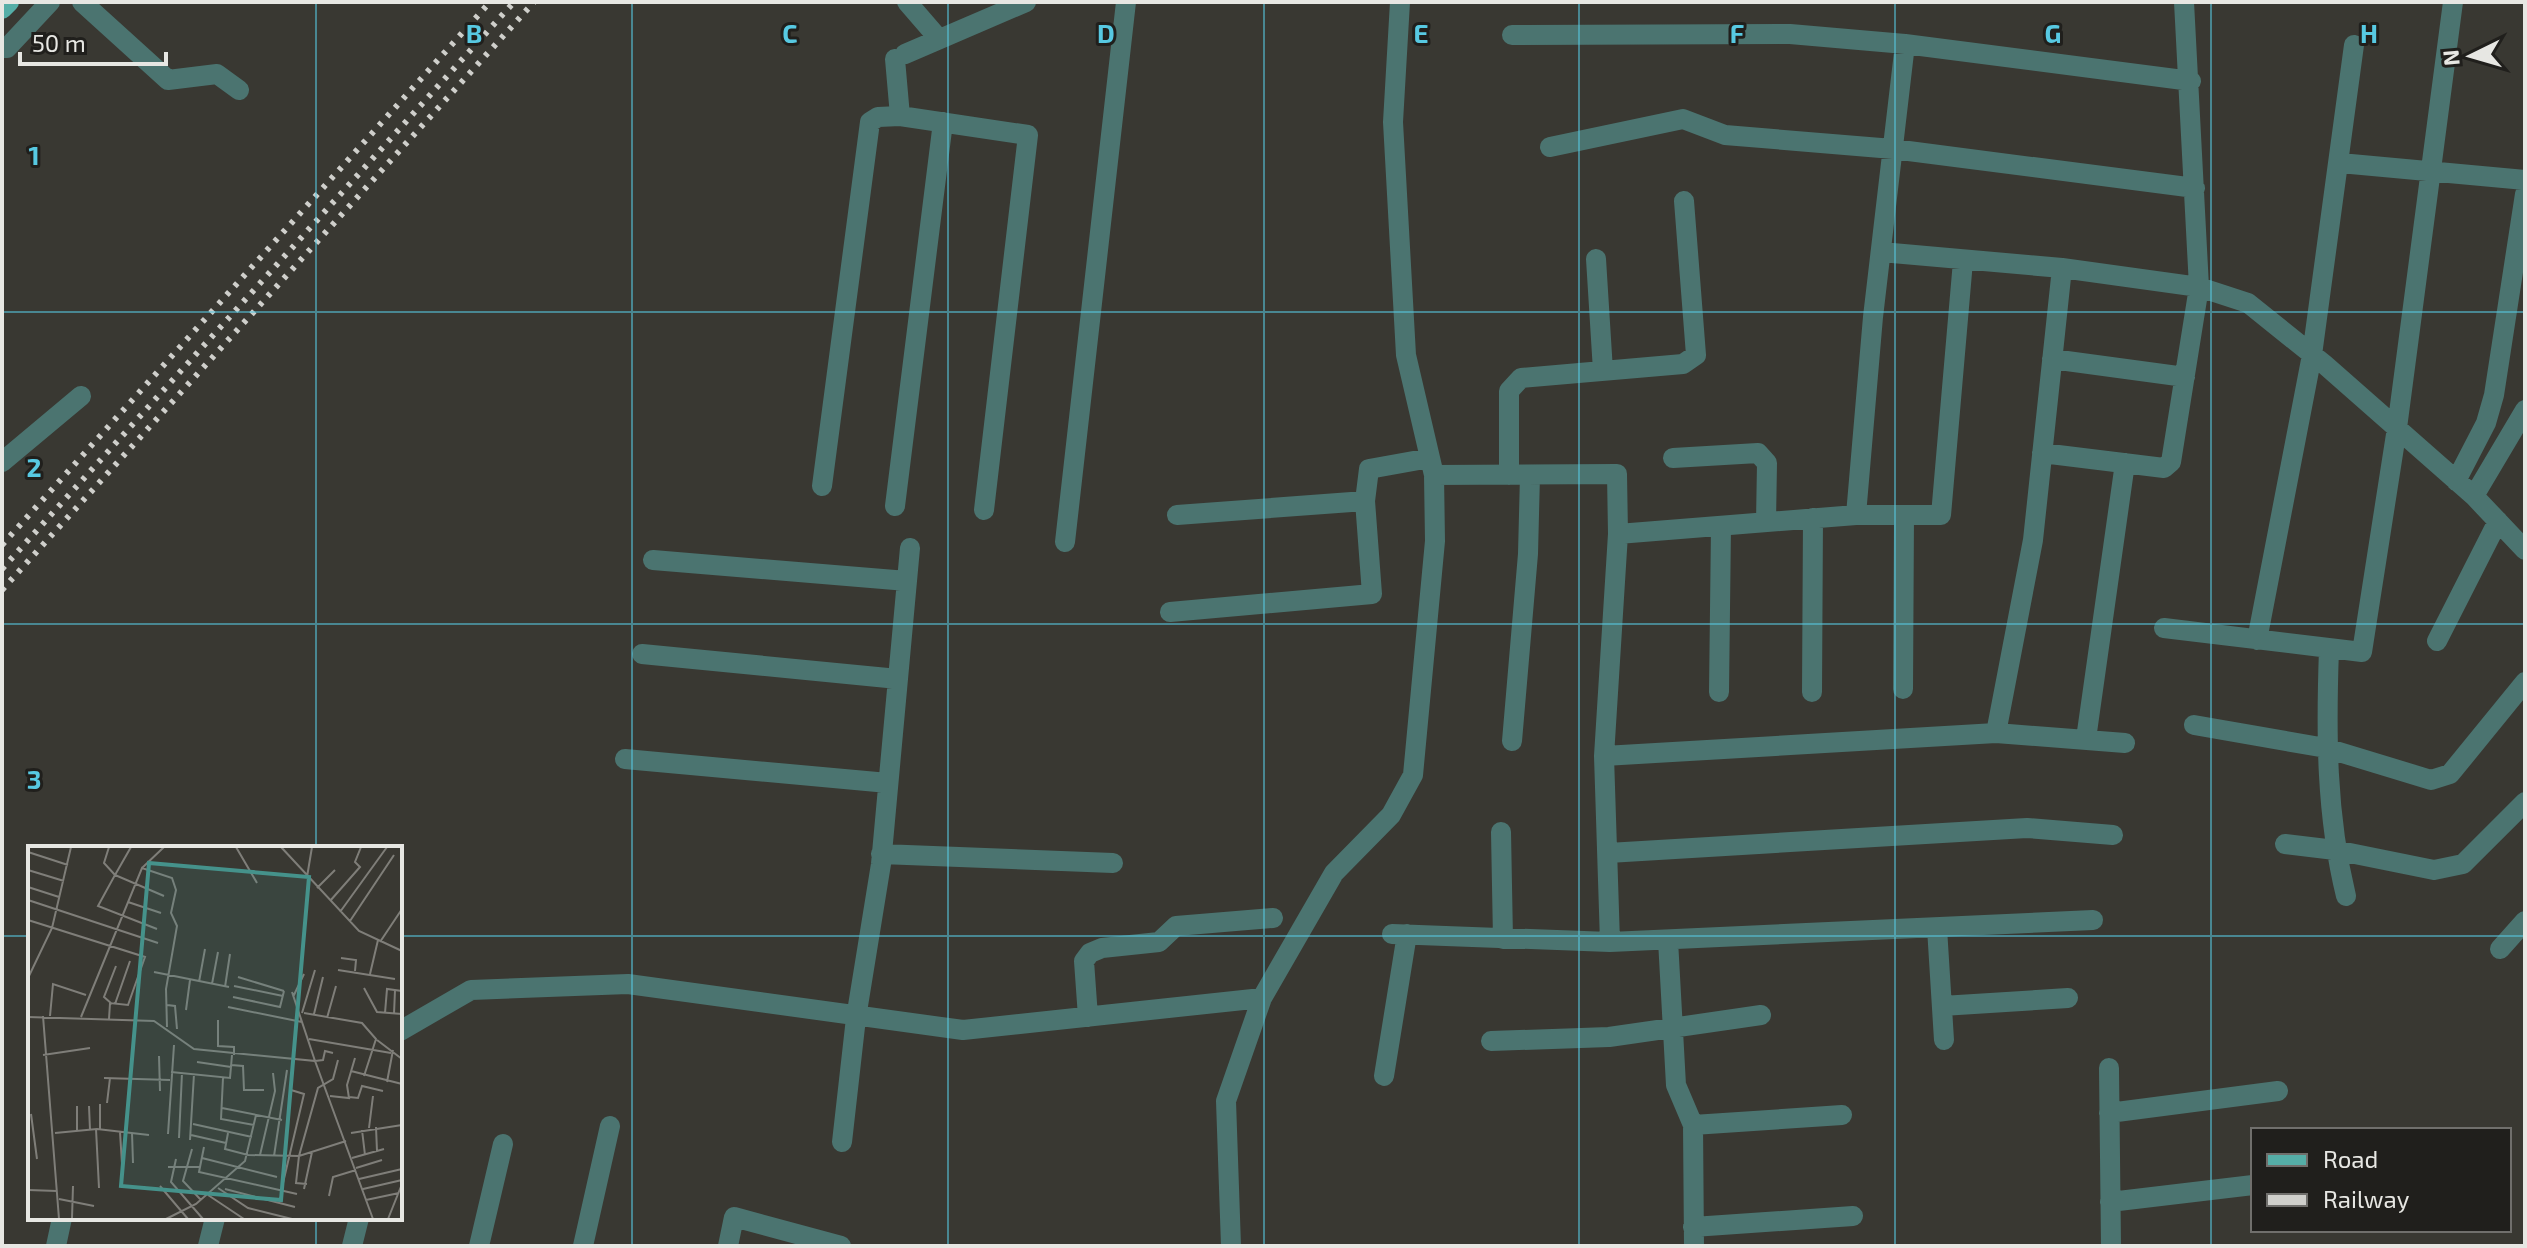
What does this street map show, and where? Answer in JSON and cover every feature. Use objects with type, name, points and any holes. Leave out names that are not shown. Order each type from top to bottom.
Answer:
[{"type":"main road","points":[[2,9],[9,2]]},
{"type":"street","points":[[2,48],[7,48],[50,2]]},
{"type":"street","points":[[82,2],[168,80],[217,74],[239,90]]},
{"type":"street","points":[[907,2],[939,39]]},
{"type":"street","points":[[900,116],[900,56],[1026,2]]},
{"type":"street","points":[[1065,542],[1126,2]]},
{"type":"street","points":[[1231,1246],[1226,1101],[1262,998],[1334,873],[1391,815],[1413,775],[1435,541],[1432,466],[1406,355],[1393,122],[1400,2]]},
{"type":"street","points":[[2042,453],[2170,466],[2199,287],[2191,81],[2184,2]]},
{"type":"street","points":[[2164,628],[2362,652],[2397,428],[2453,2]]},
{"type":"street","points":[[1512,35],[1790,34],[1905,44],[2191,81]]},
{"type":"street","points":[[1856,515],[1905,44]]},
{"type":"street","points":[[2257,640],[2312,355],[2354,45]]},
{"type":"street","points":[[822,486],[870,122],[878,117],[900,116],[1022,132],[1028,135],[1029,144],[984,510]]},
{"type":"street","points":[[1550,147],[1683,119],[1725,135],[1893,149],[2195,188]]},
{"type":"street","points":[[895,506],[943,122]]},
{"type":"street","points":[[2340,163],[2525,180]]},
{"type":"street","points":[[2456,481],[2486,423],[2494,395],[2525,194]]},
{"type":"street","points":[[1509,475],[1509,391],[1512,383],[1521,378],[1683,364],[1696,355],[1684,201]]},
{"type":"street","points":[[1881,252],[2062,268],[2199,287],[2248,303],[2474,496],[2525,550]]},
{"type":"street","points":[[1596,259],[1603,371]]},
{"type":"street","points":[[1618,534],[1856,515],[1941,515],[1963,261]]},
{"type":"street","points":[[1996,733],[2033,540],[2062,268]]},
{"type":"street","points":[[2052,359],[2185,377]]},
{"type":"street","points":[[2,462],[81,396]]},
{"type":"street","points":[[2474,496],[2525,410]]},
{"type":"street","points":[[1673,458],[1758,453],[1767,463],[1766,522]]},
{"type":"street","points":[[2086,739],[2125,463]]},
{"type":"street","points":[[1170,612],[1372,594],[1365,501],[1369,469],[1432,466],[1509,475],[1617,474],[1618,534],[1604,756],[1610,942]]},
{"type":"street","points":[[1512,741],[1528,554],[1530,475]]},
{"type":"street","points":[[1177,515],[1365,501]]},
{"type":"street","points":[[1903,689],[1904,516]]},
{"type":"street","points":[[1812,692],[1813,518]]},
{"type":"street","points":[[2437,641],[2498,521]]},
{"type":"street","points":[[1719,692],[1721,526]]},
{"type":"street","points":[[842,1142],[856,1018],[881,854],[910,548]]},
{"type":"street","points":[[653,560],[907,581]]},
{"type":"street","points":[[2329,649],[2326,748],[2335,850],[2346,896]]},
{"type":"street","points":[[642,654],[898,679]]},
{"type":"street","points":[[2194,725],[2326,748],[2431,780],[2450,774],[2525,682]]},
{"type":"street","points":[[1604,756],[1996,733],[2125,743]]},
{"type":"street","points":[[625,759],[888,783]]},
{"type":"street","points":[[2285,844],[2335,850],[2434,870],[2463,864],[2525,802]]},
{"type":"street","points":[[1608,853],[2027,828],[2113,835]]},
{"type":"street","points":[[1501,832],[1503,939]]},
{"type":"street","points":[[881,854],[1113,863]]},
{"type":"street","points":[[1088,1017],[1084,961],[1090,953],[1102,948],[1159,942],[1176,926],[1273,918]]},
{"type":"street","points":[[1384,1076],[1400,934],[1610,942],[2093,920]]},
{"type":"street","points":[[2500,949],[2525,921]]},
{"type":"street","points":[[1937,928],[1944,1040]]},
{"type":"street","points":[[1668,940],[1676,1085],[1693,1125],[1694,1236],[1853,1216]]},
{"type":"street","points":[[402,1030],[471,990],[628,984],[856,1018],[963,1030],[1262,998]]},
{"type":"street","points":[[1942,1006],[2068,998]]},
{"type":"street","points":[[1491,1041],[1609,1037],[1761,1015]]},
{"type":"street","points":[[2109,1068],[2111,1246]]},
{"type":"street","points":[[2109,1113],[2278,1091]]},
{"type":"street","points":[[1693,1125],[1842,1115]]},
{"type":"street","points":[[583,1246],[610,1126]]},
{"type":"street","points":[[479,1246],[503,1144]]},
{"type":"street","points":[[2110,1202],[2251,1185]]},
{"type":"street","points":[[728,1246],[734,1217],[841,1246]]},
{"type":"street","points":[[56,1246],[62,1220]]},
{"type":"street","points":[[208,1246],[214,1220]]},
{"type":"street","points":[[352,1246],[358,1220]]},
{"type":"railway","points":[[2,545],[490,2]]},
{"type":"railway","points":[[2,569],[514,2]]},
{"type":"railway","points":[[2,590],[534,2]]}]
